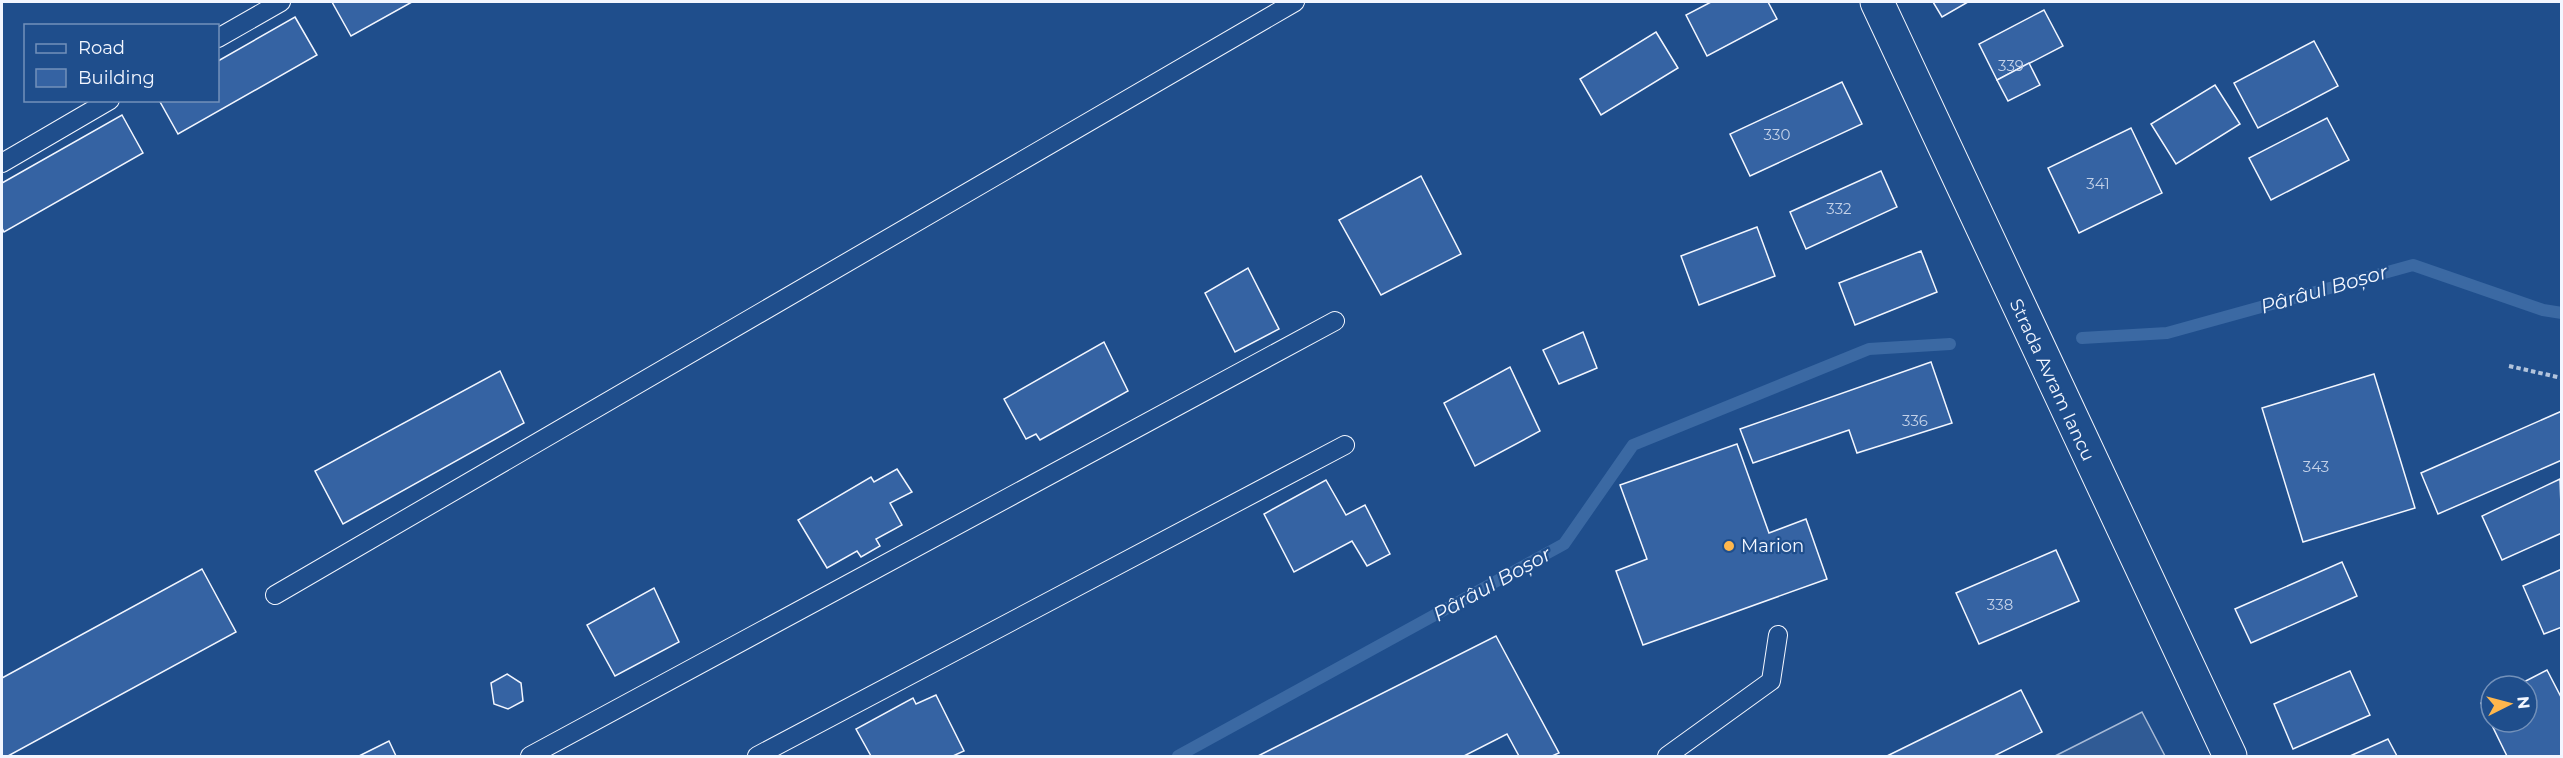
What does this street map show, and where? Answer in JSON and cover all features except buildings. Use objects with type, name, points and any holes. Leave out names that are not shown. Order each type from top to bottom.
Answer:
[{"type":"main road","name":"Strada Avram Iancu","points":[[1876,2],[2230,756]]},
{"type":"lane","points":[[219,37],[281,2]]},
{"type":"lane","points":[[275,595],[1295,2]]},
{"type":"lane","points":[[2,164],[107,102]]},
{"type":"lane","points":[[530,756],[1335,321]]},
{"type":"lane","points":[[758,756],[1345,445]]},
{"type":"lane","points":[[1667,756],[1772,681],[1778,635]]},
{"type":"path","points":[[2509,366],[2562,378]]},
{"type":"shaded area","points":[[2142,712],[2165,756],[2055,756]]},
{"type":"waterway","name":"Pârâul Boșor","points":[[2082,338],[2167,333],[2413,265],[2543,310],[2562,313]]},
{"type":"waterway","name":"Pârâul Boșor","points":[[1178,756],[1564,544],[1633,445],[1869,349],[1950,344]]},
{"type":"place","name":"Marion","points":[[1729,546]]}]
